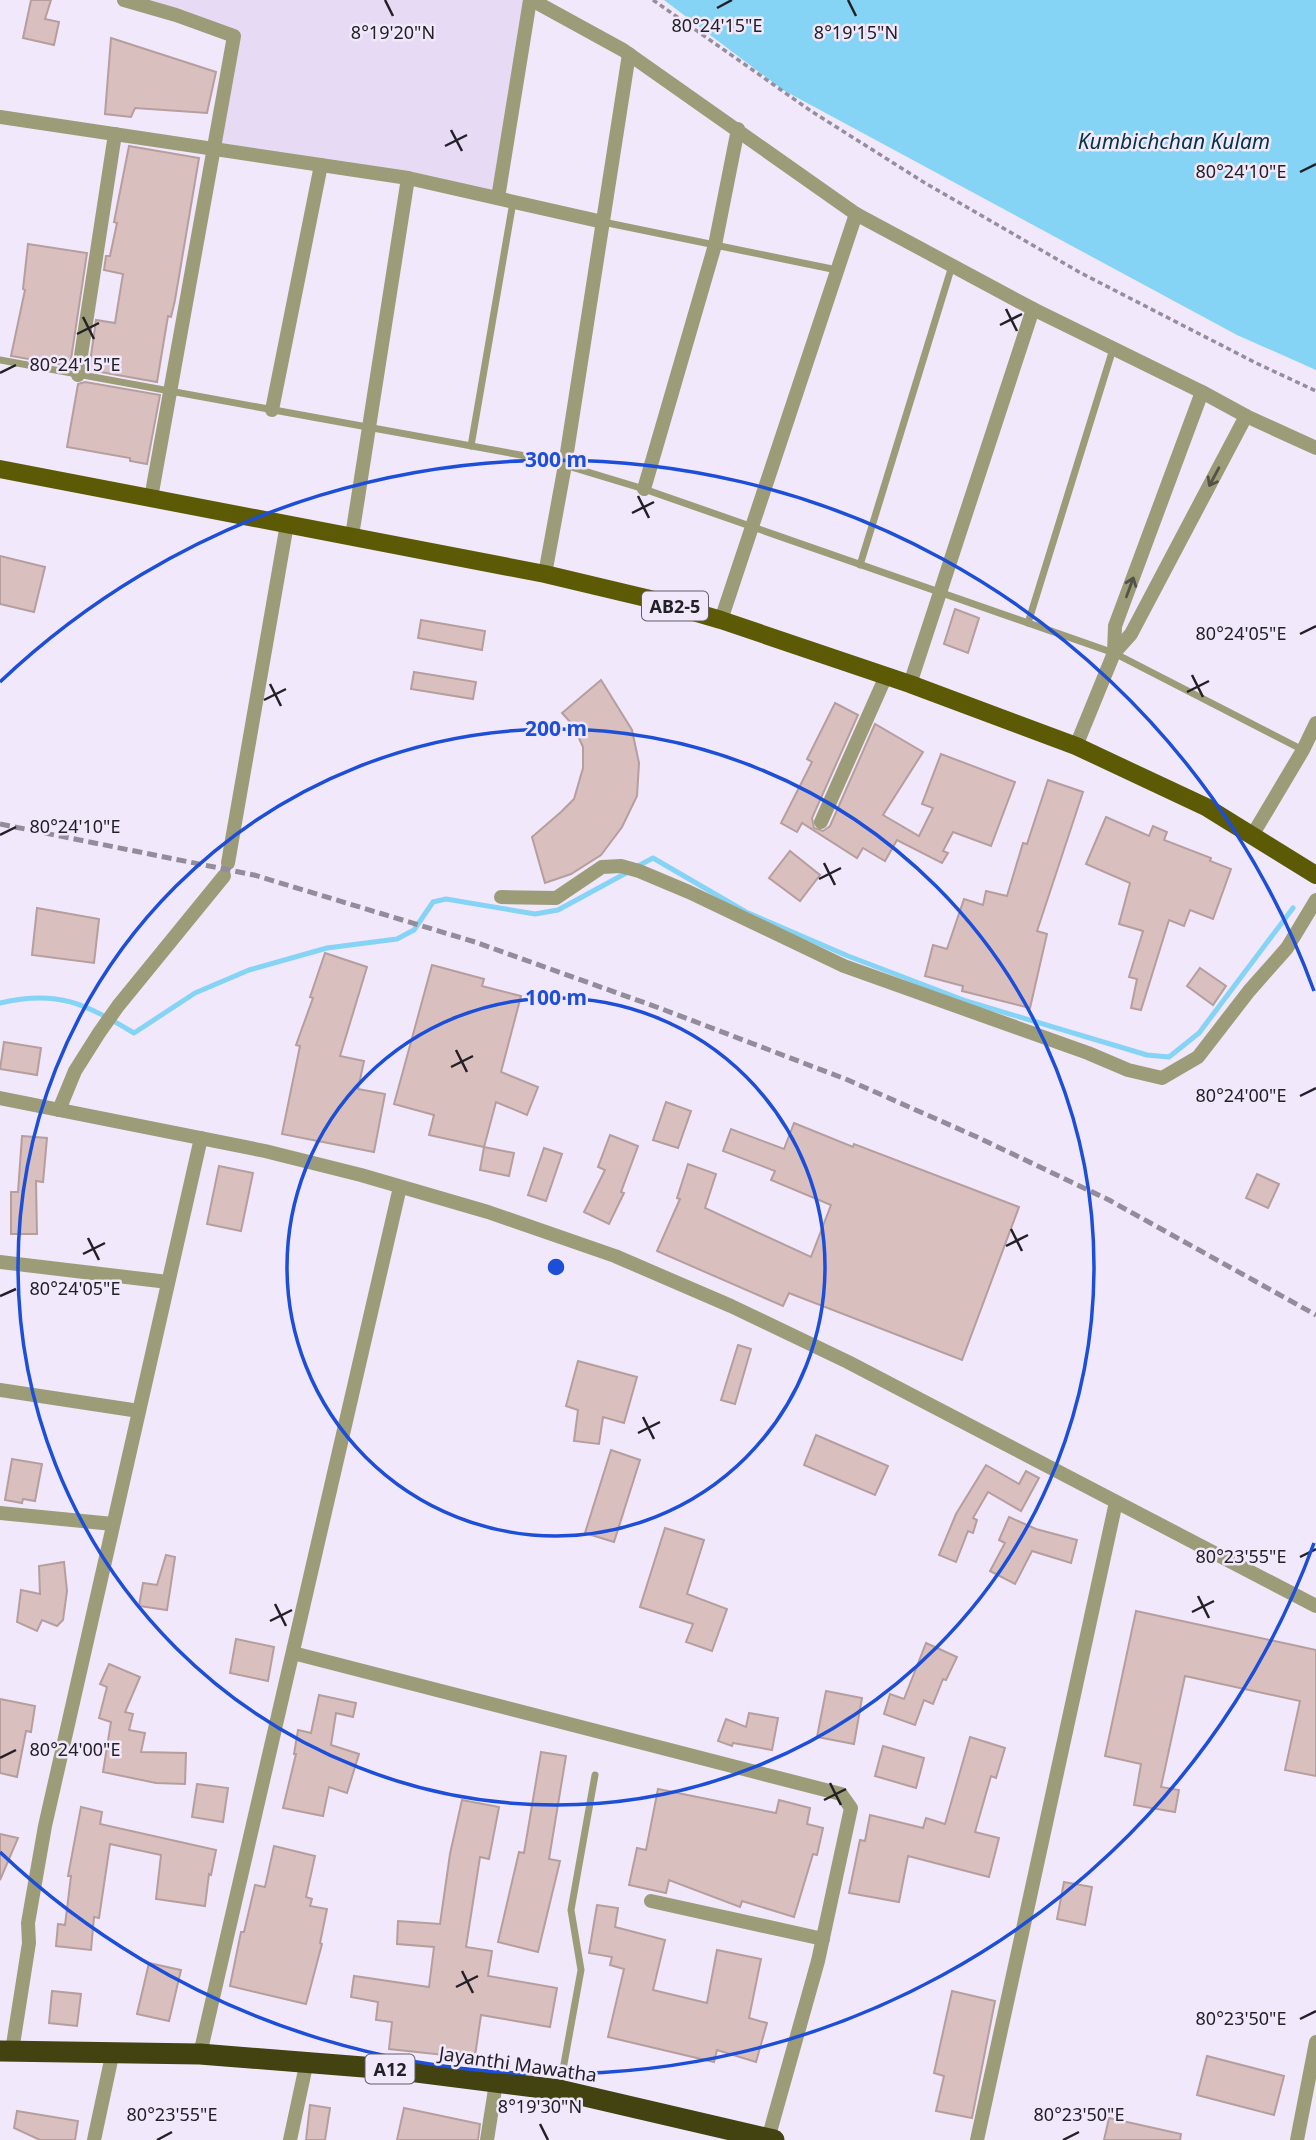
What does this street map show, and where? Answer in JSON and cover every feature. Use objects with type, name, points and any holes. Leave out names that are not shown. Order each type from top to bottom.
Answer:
[{"type":"highway","name":"Jayanthi Mawatha","points":[[6,2051],[200,2054],[401,2070],[559,2090],[771,2139]]},
{"type":"main road","name":"AB2-5","points":[[0,469],[545,575],[646,598],[721,620],[910,684],[1076,746],[1166,786],[1254,834],[1312,872]]},
{"type":"street","points":[[124,0],[234,36],[151,498]]},
{"type":"street","points":[[505,200],[531,0],[629,54],[856,214],[1033,309],[1246,416],[1316,448]]},
{"type":"street","points":[[545,575],[565,465],[629,54]]},
{"type":"street","points":[[0,117],[408,178],[603,222]]},
{"type":"street","points":[[644,489],[715,245],[738,129]]},
{"type":"street","points":[[78,375],[115,134]]},
{"type":"street","points":[[272,410],[321,165]]},
{"type":"street","points":[[352,536],[408,178]]},
{"type":"street","points":[[721,620],[856,214]]},
{"type":"street","points":[[910,684],[1033,309]]},
{"type":"street","points":[[1114,653],[1115,626],[1202,392]]},
{"type":"street","points":[[1076,746],[1114,653],[1131,634],[1246,416]]},
{"type":"street","points":[[59,1110],[75,1071],[99,1033],[226,870],[287,524]]},
{"type":"street","points":[[821,822],[886,676]]},
{"type":"street","points":[[1254,834],[1316,723]]},
{"type":"street","points":[[501,897],[556,898],[603,867],[621,866],[689,892],[844,966],[1128,1070],[1162,1078],[1198,1057],[1249,991],[1287,948],[1316,900]]},
{"type":"street","points":[[0,1098],[265,1151],[488,1212],[615,1256],[731,1306],[848,1362],[1316,1606]]},
{"type":"street","points":[[6,2051],[29,1943],[28,1923],[45,1826],[201,1138]]},
{"type":"street","points":[[200,2054],[400,1186]]},
{"type":"street","points":[[0,1262],[169,1282]]},
{"type":"street","points":[[0,1390],[139,1411]]},
{"type":"street","points":[[977,2140],[1116,1502]]},
{"type":"street","points":[[0,1513],[113,1524]]},
{"type":"street","points":[[293,1653],[841,1794],[851,1808],[823,1939],[771,2139]]},
{"type":"street","points":[[651,1900],[823,1939]]},
{"type":"street","points":[[1297,2140],[1316,2042]]},
{"type":"street","points":[[94,2140],[113,2052]]},
{"type":"street","points":[[290,2140],[307,2061]]},
{"type":"street","points":[[487,2140],[496,2083]]},
{"type":"lane","points":[[471,446],[505,200]]},
{"type":"lane","points":[[603,222],[837,271]]},
{"type":"lane","points":[[860,565],[952,266]]},
{"type":"lane","points":[[1028,623],[1113,349]]},
{"type":"lane","points":[[0,360],[565,465],[644,489],[1114,653],[1303,750]]},
{"type":"lane","points":[[559,2090],[581,1970],[571,1910],[594,1775]]},
{"type":"path","points":[[653,0],[811,111],[925,183],[1079,272],[1316,391]]},
{"type":"shaded area","points":[[124,0],[530,0],[498,198],[213,149],[234,37]]},
{"type":"water","name":"Kumbichchan Kulam","points":[[664,0],[1316,0],[1316,370],[1237,335],[783,90]]},
{"type":"building","points":[[31,0],[51,0],[45,19],[59,22],[54,45],[23,38]]},
{"type":"building","points":[[111,38],[216,72],[207,113],[135,108],[131,117],[105,114]]},
{"type":"building","points":[[129,146],[199,158],[175,300],[171,317],[168,316],[157,382],[89,370],[96,320],[115,323],[123,274],[104,270],[117,223],[114,222]]},
{"type":"building","points":[[28,244],[87,253],[70,366],[11,356],[25,290]]},
{"type":"building","points":[[85,382],[160,395],[147,464],[130,461],[130,458],[67,447],[78,384]]},
{"type":"building","points":[[0,556],[45,567],[34,612],[0,604]]},
{"type":"building","points":[[955,609],[979,618],[968,653],[944,644]]},
{"type":"building","points":[[421,620],[485,631],[482,650],[418,638]]},
{"type":"building","points":[[414,672],[476,682],[473,699],[411,689]]},
{"type":"building","points":[[601,680],[632,730],[639,763],[637,796],[622,827],[601,855],[571,874],[545,883],[532,837],[574,799],[583,768],[583,747],[573,725],[562,713]]},
{"type":"building","points":[[835,703],[858,715],[812,818],[814,828],[823,831],[830,826],[875,724],[923,752],[883,815],[919,836],[933,808],[922,804],[941,754],[1015,782],[991,846],[953,832],[943,851],[948,853],[942,863],[897,840],[885,861],[863,848],[857,858],[802,823],[797,832],[781,823],[812,762],[807,759]]},
{"type":"building","points":[[1048,780],[1083,792],[1037,931],[1047,934],[1030,1008],[962,991],[963,986],[925,976],[933,945],[947,949],[964,899],[983,905],[986,891],[1007,896],[1023,843],[1027,844]]},
{"type":"building","points":[[1106,817],[1149,836],[1153,826],[1167,832],[1164,840],[1211,858],[1210,861],[1231,869],[1213,919],[1190,910],[1184,926],[1169,920],[1141,1010],[1131,1008],[1137,979],[1129,977],[1143,931],[1119,924],[1130,883],[1086,864]]},
{"type":"building","points":[[790,851],[820,875],[800,901],[769,878]]},
{"type":"building","points":[[37,908],[99,919],[94,963],[32,955]]},
{"type":"building","points":[[325,953],[367,967],[340,1056],[364,1061],[358,1089],[385,1094],[374,1152],[282,1134],[300,1046],[296,1045]]},
{"type":"building","points":[[432,965],[484,979],[482,986],[521,996],[501,1072],[538,1087],[527,1115],[496,1102],[484,1147],[429,1135],[434,1115],[394,1104]]},
{"type":"building","points":[[1200,968],[1226,986],[1213,1005],[1187,986]]},
{"type":"building","points":[[4,1042],[41,1048],[37,1075],[0,1069]]},
{"type":"building","points":[[666,1102],[691,1111],[678,1148],[653,1140]]},
{"type":"building","points":[[794,1123],[1019,1207],[962,1360],[789,1293],[783,1306],[657,1251],[680,1199],[677,1198],[688,1164],[716,1174],[705,1208],[811,1257],[831,1205],[771,1180],[775,1171],[723,1151],[731,1129],[784,1149]]},
{"type":"building","points":[[610,1135],[638,1146],[621,1192],[624,1193],[609,1224],[584,1212],[605,1170],[598,1167]]},
{"type":"building","points":[[22,1136],[47,1138],[43,1182],[36,1181],[37,1234],[11,1234],[11,1192],[18,1192]]},
{"type":"building","points":[[484,1147],[514,1153],[509,1176],[480,1170]]},
{"type":"building","points":[[544,1148],[562,1154],[546,1201],[528,1195]]},
{"type":"building","points":[[219,1166],[253,1173],[241,1231],[207,1224]]},
{"type":"building","points":[[1257,1174],[1279,1184],[1268,1208],[1246,1198]]},
{"type":"building","points":[[738,1345],[751,1349],[735,1404],[721,1400]]},
{"type":"building","points":[[578,1361],[637,1377],[624,1423],[603,1417],[599,1444],[574,1441],[578,1410],[566,1406]]},
{"type":"building","points":[[816,1435],[888,1466],[875,1495],[804,1465]]},
{"type":"building","points":[[611,1450],[640,1460],[614,1542],[585,1533]]},
{"type":"building","points":[[12,1459],[42,1464],[35,1501],[23,1499],[22,1503],[5,1500]]},
{"type":"building","points":[[986,1465],[1019,1484],[1026,1471],[1039,1478],[1021,1511],[988,1492],[973,1518],[977,1520],[973,1533],[968,1531],[956,1562],[939,1555],[956,1514]]},
{"type":"building","points":[[1009,1517],[1036,1529],[1077,1540],[1071,1563],[1032,1551],[1015,1584],[990,1571],[1005,1543],[999,1540]]},
{"type":"building","points":[[665,1528],[704,1540],[687,1594],[727,1609],[712,1651],[686,1642],[693,1624],[640,1607]]},
{"type":"building","points":[[166,1555],[175,1557],[167,1610],[139,1606],[143,1583],[157,1585]]},
{"type":"building","points":[[64,1562],[67,1591],[63,1620],[57,1626],[42,1620],[37,1631],[17,1622],[21,1590],[40,1594],[39,1566]]},
{"type":"building","points":[[1136,1611],[1316,1650],[1316,1776],[1285,1770],[1300,1701],[1185,1676],[1161,1787],[1179,1790],[1175,1812],[1134,1805],[1141,1764],[1105,1756]]},
{"type":"building","points":[[236,1639],[274,1647],[268,1681],[230,1673]]},
{"type":"building","points":[[926,1643],[957,1657],[946,1680],[943,1679],[933,1704],[924,1700],[915,1725],[884,1714],[890,1694],[904,1699]]},
{"type":"building","points":[[109,1664],[140,1677],[125,1712],[133,1714],[129,1730],[145,1733],[141,1752],[186,1753],[185,1784],[156,1783],[103,1772],[111,1722],[99,1718],[107,1687],[100,1684]]},
{"type":"building","points":[[826,1691],[862,1698],[854,1744],[817,1737]]},
{"type":"building","points":[[319,1695],[356,1703],[353,1717],[336,1713],[331,1745],[359,1754],[347,1793],[329,1787],[323,1816],[283,1808],[296,1754],[298,1730],[311,1733]]},
{"type":"building","points":[[0,1699],[35,1706],[31,1732],[26,1731],[17,1777],[0,1773]]},
{"type":"building","points":[[749,1713],[778,1718],[772,1750],[733,1743],[732,1746],[718,1741],[726,1719],[746,1727]]},
{"type":"building","points":[[970,1737],[1005,1748],[996,1778],[991,1776],[975,1832],[999,1838],[989,1877],[908,1856],[899,1902],[849,1893],[860,1840],[865,1841],[870,1815],[923,1828],[926,1818],[945,1824]]},
{"type":"building","points":[[883,1746],[924,1758],[916,1788],[875,1776]]},
{"type":"building","points":[[541,1752],[566,1756],[549,1859],[560,1861],[538,1952],[498,1942],[519,1852],[524,1853]]},
{"type":"building","points":[[197,1784],[228,1788],[223,1822],[192,1817]]},
{"type":"building","points":[[658,1789],[776,1813],[779,1800],[810,1808],[807,1824],[823,1828],[817,1855],[813,1854],[794,1917],[742,1901],[740,1907],[669,1880],[666,1893],[629,1885],[637,1848],[646,1850]]},
{"type":"building","points":[[462,1800],[499,1807],[489,1859],[480,1857],[466,1947],[492,1951],[488,1976],[557,1988],[550,2027],[481,2015],[475,2056],[444,2051],[444,2055],[389,2049],[392,2022],[376,2020],[378,2002],[351,1997],[354,1976],[429,1987],[434,1947],[397,1944],[398,1921],[440,1924],[450,1854]]},
{"type":"building","points":[[81,1807],[102,1812],[100,1824],[216,1850],[211,1875],[209,1874],[205,1906],[156,1899],[161,1855],[110,1844],[99,1918],[94,1917],[91,1950],[56,1946],[58,1924],[65,1925],[71,1876],[68,1876]]},
{"type":"building","points":[[0,1834],[18,1838],[0,1880]]},
{"type":"building","points":[[274,1846],[315,1856],[306,1897],[312,1899],[310,1906],[327,1909],[320,1943],[322,1944],[306,2004],[230,1986],[241,1932],[244,1932],[255,1885],[265,1887]]},
{"type":"building","points":[[1064,1882],[1092,1887],[1085,1925],[1057,1919]]},
{"type":"building","points":[[597,1905],[618,1908],[615,1927],[665,1940],[653,1990],[707,2003],[717,1950],[761,1959],[749,2018],[767,2023],[756,2062],[717,2050],[714,2062],[608,2037],[624,1969],[610,1965],[612,1957],[589,1953]]},
{"type":"building","points":[[149,1963],[181,1970],[169,2021],[137,2014]]},
{"type":"building","points":[[52,1991],[81,1994],[77,2026],[49,2023]]},
{"type":"building","points":[[952,1991],[995,2001],[972,2118],[936,2111],[944,2076],[934,2073]]},
{"type":"building","points":[[1207,2056],[1284,2076],[1274,2115],[1197,2095]]},
{"type":"building","points":[[310,2105],[330,2108],[325,2140],[306,2140]]},
{"type":"building","points":[[404,2108],[480,2124],[478,2140],[397,2140]]},
{"type":"building","points":[[17,2111],[78,2121],[75,2140],[40,2140],[14,2128]]},
{"type":"building","points":[[1109,2118],[1181,2134],[1180,2140],[1104,2140]]},
{"type":"waterway","points":[[636,867],[653,858],[746,912],[848,956],[966,1001],[1147,1055],[1169,1057],[1199,1033],[1293,908]]},
{"type":"waterway","points":[[0,1003],[39,998],[70,1002],[101,1014],[134,1033],[195,993],[249,970],[327,948],[397,939],[414,930],[433,902],[446,899],[535,914],[558,910],[628,872]]},
{"type":"railway","points":[[0,824],[254,875],[475,942],[662,1009],[848,1080],[977,1137],[1109,1200],[1316,1315]]}]
